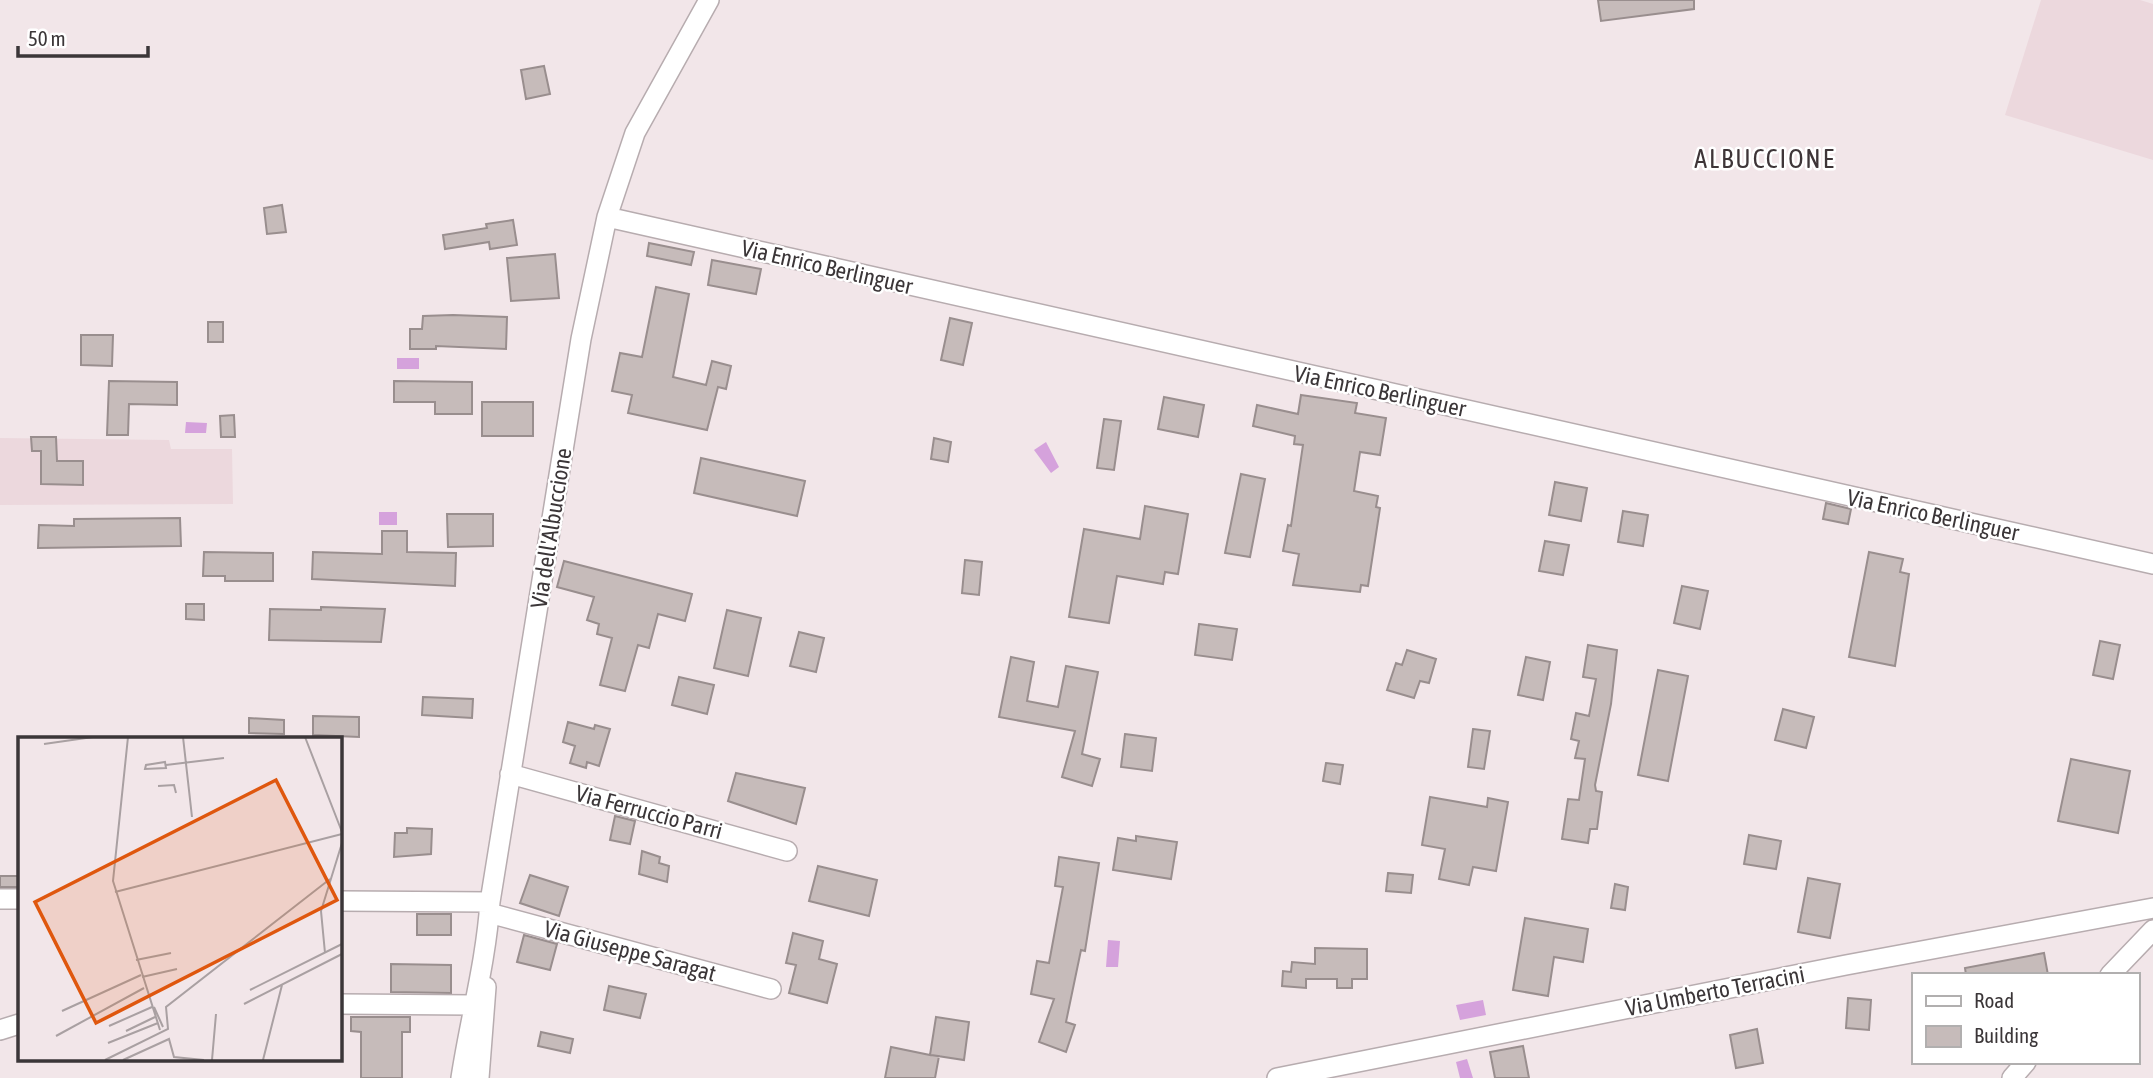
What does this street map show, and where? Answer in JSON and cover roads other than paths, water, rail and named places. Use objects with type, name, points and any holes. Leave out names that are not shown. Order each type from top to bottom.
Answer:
[{"type":"street","name":"Via dell'Albuccione","points":[[461,1078],[472,1005],[488,944],[490,908],[510,775],[531,663],[581,339],[607,217],[635,133],[709,0]]},
{"type":"street","name":"Via Enrico Berlinguer","points":[[607,217],[2153,564]]},
{"type":"street","name":"Via Ferruccio Parri","points":[[510,775],[787,850]]},
{"type":"street","points":[[0,899],[18,899]]},
{"type":"street","name":"Via Giuseppe Saragat","points":[[341,901],[490,908],[771,989]]},
{"type":"street","name":"Via Umberto Terracini","points":[[1277,1078],[1846,965],[2153,908]]},
{"type":"street","points":[[2112,973],[2153,930]]},
{"type":"street","points":[[479,1078],[488,944]]},
{"type":"street","points":[[341,1004],[472,1005]]},
{"type":"street","points":[[0,1030],[18,1024]]},
{"type":"district","name":"ALBUCCIONE","points":[[1765,159]]}]
